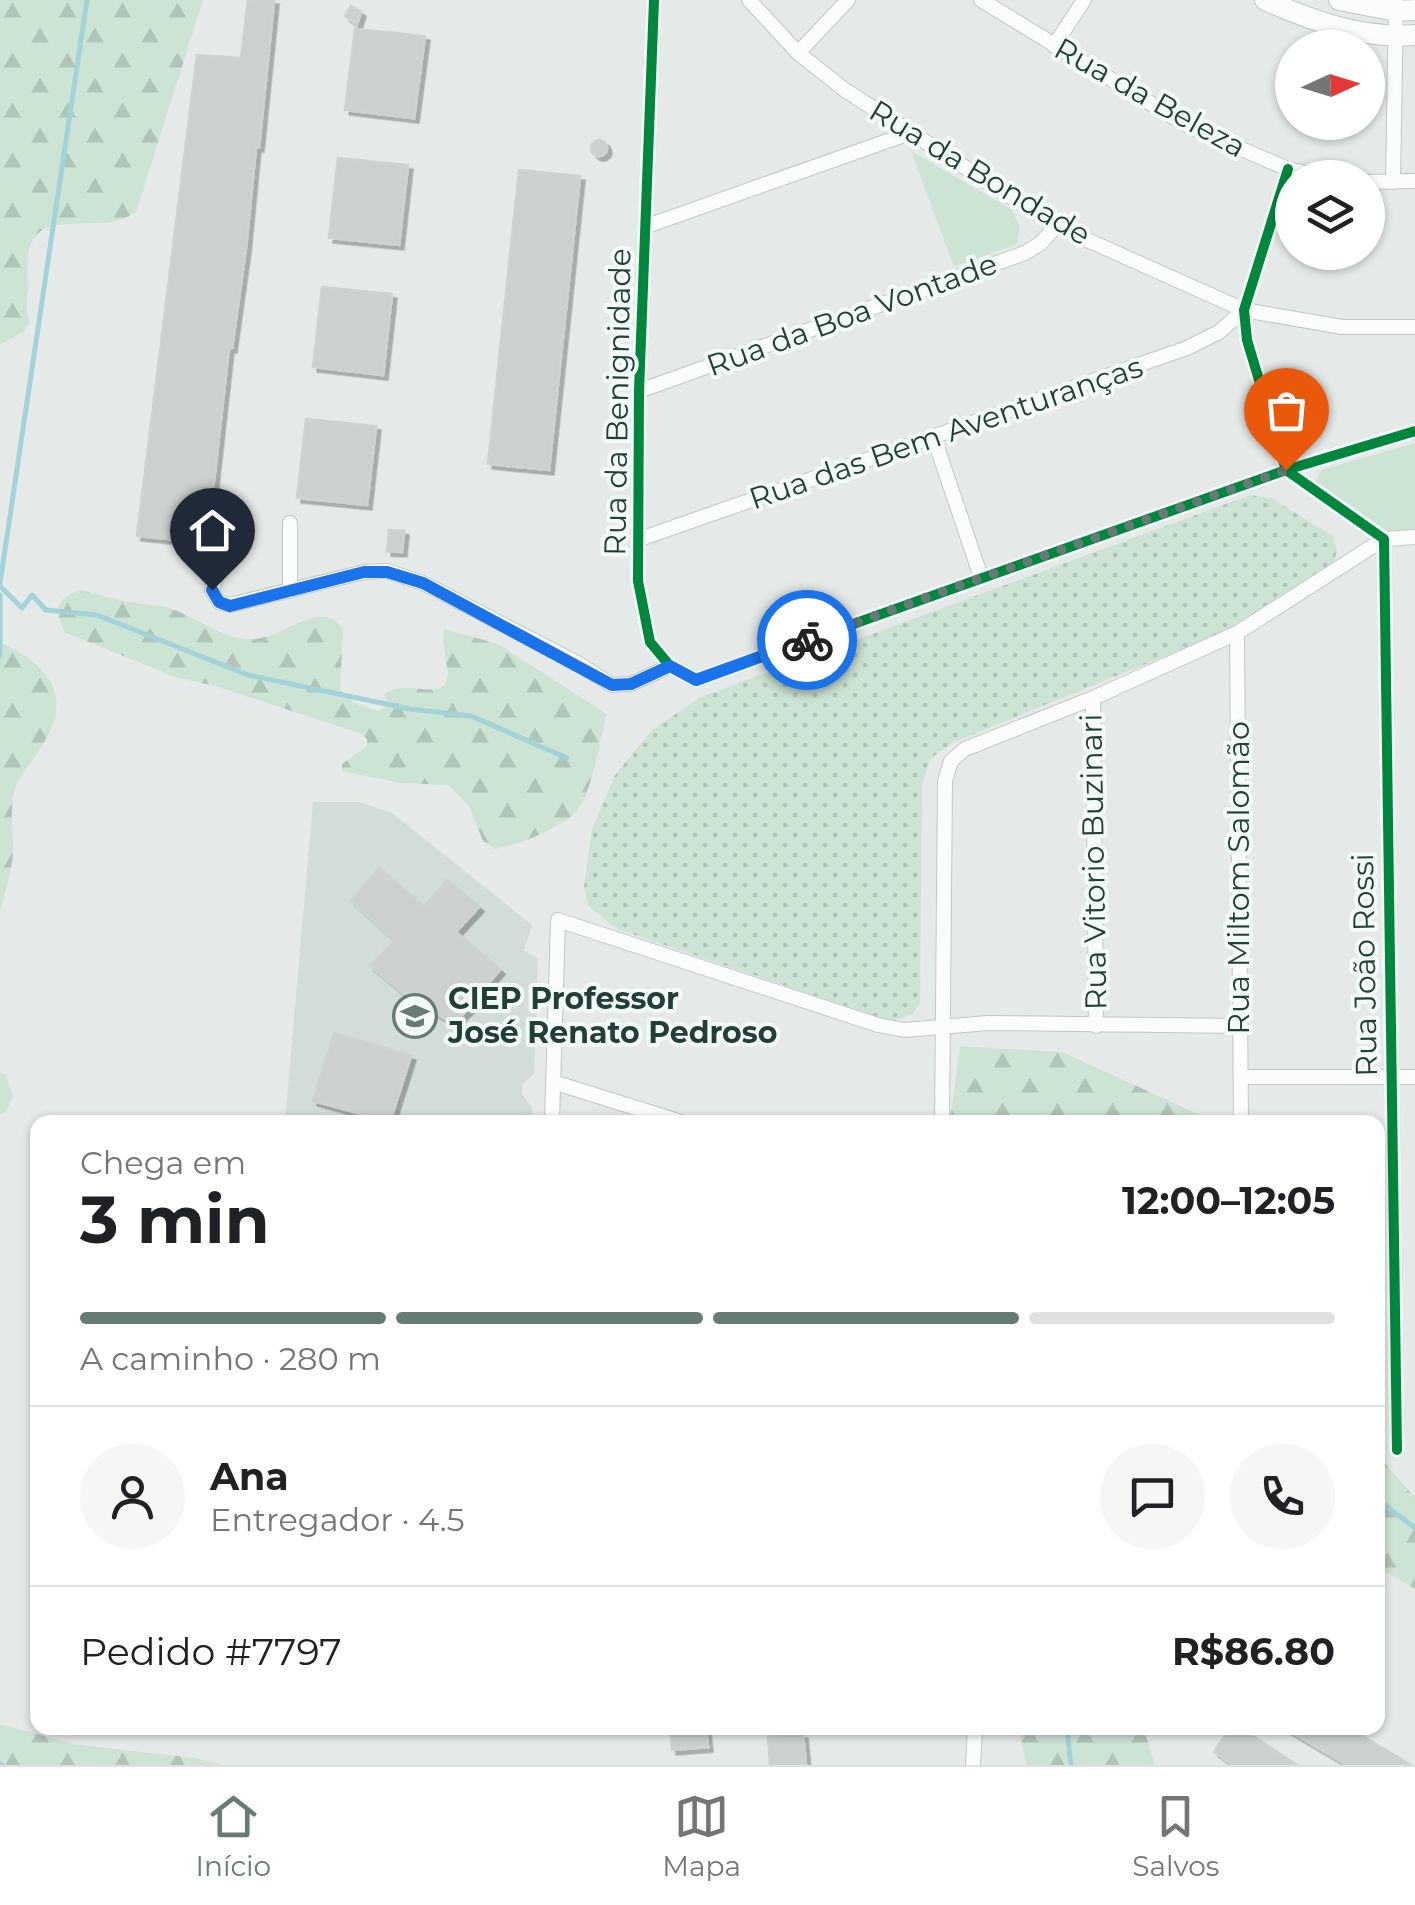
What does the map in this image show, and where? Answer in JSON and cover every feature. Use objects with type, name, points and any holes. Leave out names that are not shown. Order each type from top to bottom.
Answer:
[{"type":"street","name":"Rua da Bondade","points":[[749,0],[798,53],[846,90],[1056,226],[1244,310],[1342,327],[1415,327]]},
{"type":"street","points":[[798,53],[848,0]]},
{"type":"street","name":"Rua da Beleza","points":[[981,0],[1186,125],[1275,163]]},
{"type":"street","points":[[1054,46],[1084,0]]},
{"type":"street","points":[[1265,0],[1337,28],[1406,36]]},
{"type":"street","points":[[1340,0],[1403,7],[1406,36],[1393,182]]},
{"type":"street","name":"Rua da Benignidade","points":[[651,2],[639,391],[638,581],[650,642],[670,666]]},
{"type":"street","points":[[647,226],[910,132]]},
{"type":"street","points":[[1385,182],[1415,180]]},
{"type":"street","points":[[1275,211],[1244,310],[1247,340],[1286,470],[1384,539]]},
{"type":"street","name":"Rua da Boa Vontade","points":[[639,391],[1024,253],[1042,244],[1056,226]]},
{"type":"street","name":"Rua das Bem Aventuranças","points":[[640,540],[1188,348],[1219,332],[1244,310]]},
{"type":"street","points":[[218,567],[212,590],[219,602],[230,606],[364,572],[387,572],[423,583],[612,685],[631,684],[670,666],[696,680],[1286,470],[1415,431]]},
{"type":"street","points":[[934,438],[981,577]]},
{"type":"street","points":[[290,523],[290,591]]},
{"type":"street","points":[[942,1115],[945,781],[950,761],[965,749],[1237,633],[1384,539],[1415,536]]},
{"type":"street","name":"Rua João Rossi","points":[[1384,539],[1397,1450]]},
{"type":"street","name":"Rua Miltom Salomão","points":[[1237,633],[1242,1115]]},
{"type":"street","name":"Rua Vitorio Buzinari","points":[[1092,698],[1096,1026]]},
{"type":"street","points":[[552,1115],[558,920],[878,1025],[904,1030],[988,1023],[1240,1026]]},
{"type":"street","points":[[1241,1077],[1415,1077]]},
{"type":"street","points":[[553,1082],[659,1115]]},
{"type":"street","points":[[973,1765],[975,1735]]},
{"type":"shaded area","name":"CIEP Professor José Renato Pedroso","points":[[313,802],[358,802],[391,812],[532,925],[524,950],[538,959],[534,1074],[522,1085],[522,1094],[532,1108],[532,1115],[286,1115]]},
{"type":"green space","points":[[0,0],[203,0],[136,212],[120,220],[48,227],[36,236],[29,251],[30,323],[0,345]]},
{"type":"green space","points":[[911,151],[1011,209],[1020,226],[1017,244],[954,267]]},
{"type":"green space","points":[[1415,443],[1415,530],[1381,531],[1314,484],[1321,470]]},
{"type":"green space","points":[[1250,495],[1271,498],[1333,536],[1337,551],[1333,566],[1227,631],[954,742],[931,758],[922,784],[920,1003],[912,1015],[890,1021],[617,929],[588,906],[584,887],[592,829],[615,775],[652,730],[701,697]]},
{"type":"green space","points":[[81,590],[166,607],[245,639],[272,635],[312,618],[334,620],[343,630],[340,689],[354,703],[378,711],[388,705],[384,694],[392,690],[433,689],[445,684],[448,674],[444,629],[498,644],[607,714],[586,794],[575,813],[558,825],[495,849],[483,841],[469,806],[448,785],[400,783],[342,771],[342,764],[367,746],[367,739],[359,733],[215,686],[175,677],[64,632],[59,605],[66,596]]},
{"type":"green space","points":[[0,642],[42,671],[51,682],[56,710],[52,726],[14,791],[12,861],[0,914]]},
{"type":"green space","points":[[960,1046],[1062,1052],[1200,1115],[951,1115]]},
{"type":"green space","points":[[0,1072],[6,1075],[13,1096],[0,1115]]},
{"type":"green space","points":[[1385,1463],[1415,1498],[1415,1589],[1385,1571]]},
{"type":"green space","points":[[0,1724],[73,1744],[195,1758],[222,1765],[0,1765]]},
{"type":"green space","points":[[1020,1735],[1148,1735],[1155,1765],[1027,1765]]},
{"type":"building","points":[[248,0],[274,0],[259,147],[229,348],[207,543],[137,536],[197,55],[241,58]]},
{"type":"building","points":[[351,6],[361,12],[357,25],[345,16]]},
{"type":"building","points":[[355,29],[425,36],[414,118],[345,110]]},
{"type":"building","points":[[599,140],[607,148],[599,156],[591,148]]},
{"type":"building","points":[[338,158],[408,165],[399,245],[329,238]]},
{"type":"building","points":[[519,170],[580,176],[549,470],[488,464]]},
{"type":"building","points":[[322,287],[392,294],[383,375],[313,367]]},
{"type":"building","points":[[306,419],[376,426],[367,505],[297,498]]},
{"type":"building","points":[[389,530],[404,531],[402,552],[387,551]]},
{"type":"building","points":[[379,868],[424,907],[447,880],[479,907],[456,932],[500,970],[488,984],[491,987],[453,1024],[403,993],[370,966],[395,941],[351,901]]},
{"type":"building","points":[[334,1033],[411,1056],[392,1115],[364,1115],[313,1101]]},
{"type":"building","points":[[671,1735],[707,1735],[708,1747],[672,1750]]},
{"type":"building","points":[[803,1735],[806,1765],[770,1765],[768,1737]]},
{"type":"building","points":[[1225,1735],[1252,1735],[1297,1765],[1233,1765],[1214,1752]]},
{"type":"building","points":[[1296,1735],[1361,1735],[1411,1765],[1347,1765]]},
{"type":"waterway","points":[[0,583],[87,0]]},
{"type":"waterway","points":[[0,586],[22,608],[32,595],[46,610],[97,615],[248,675],[410,709],[471,716],[567,758]]},
{"type":"waterway","points":[[0,595],[0,656]]},
{"type":"waterway","points":[[1385,1505],[1415,1528]]},
{"type":"waterway","points":[[1068,1735],[1071,1765]]},
{"type":"cycle path","points":[[654,0],[639,391],[638,581],[650,642],[670,666],[696,680],[1286,470],[1415,431]]},
{"type":"cycle path","points":[[1275,211],[1244,310],[1247,340],[1286,470],[1384,539],[1397,1450]]},
{"type":"way so far","points":[[807,640],[1286,470]]},
{"type":"place","name":"CIEP Professor José Renato Pedroso","points":[[415,1016]]},
{"type":"route","points":[[212,590],[219,602],[230,606],[364,572],[387,572],[423,583],[612,685],[631,684],[670,666],[696,680],[807,640]]}]
